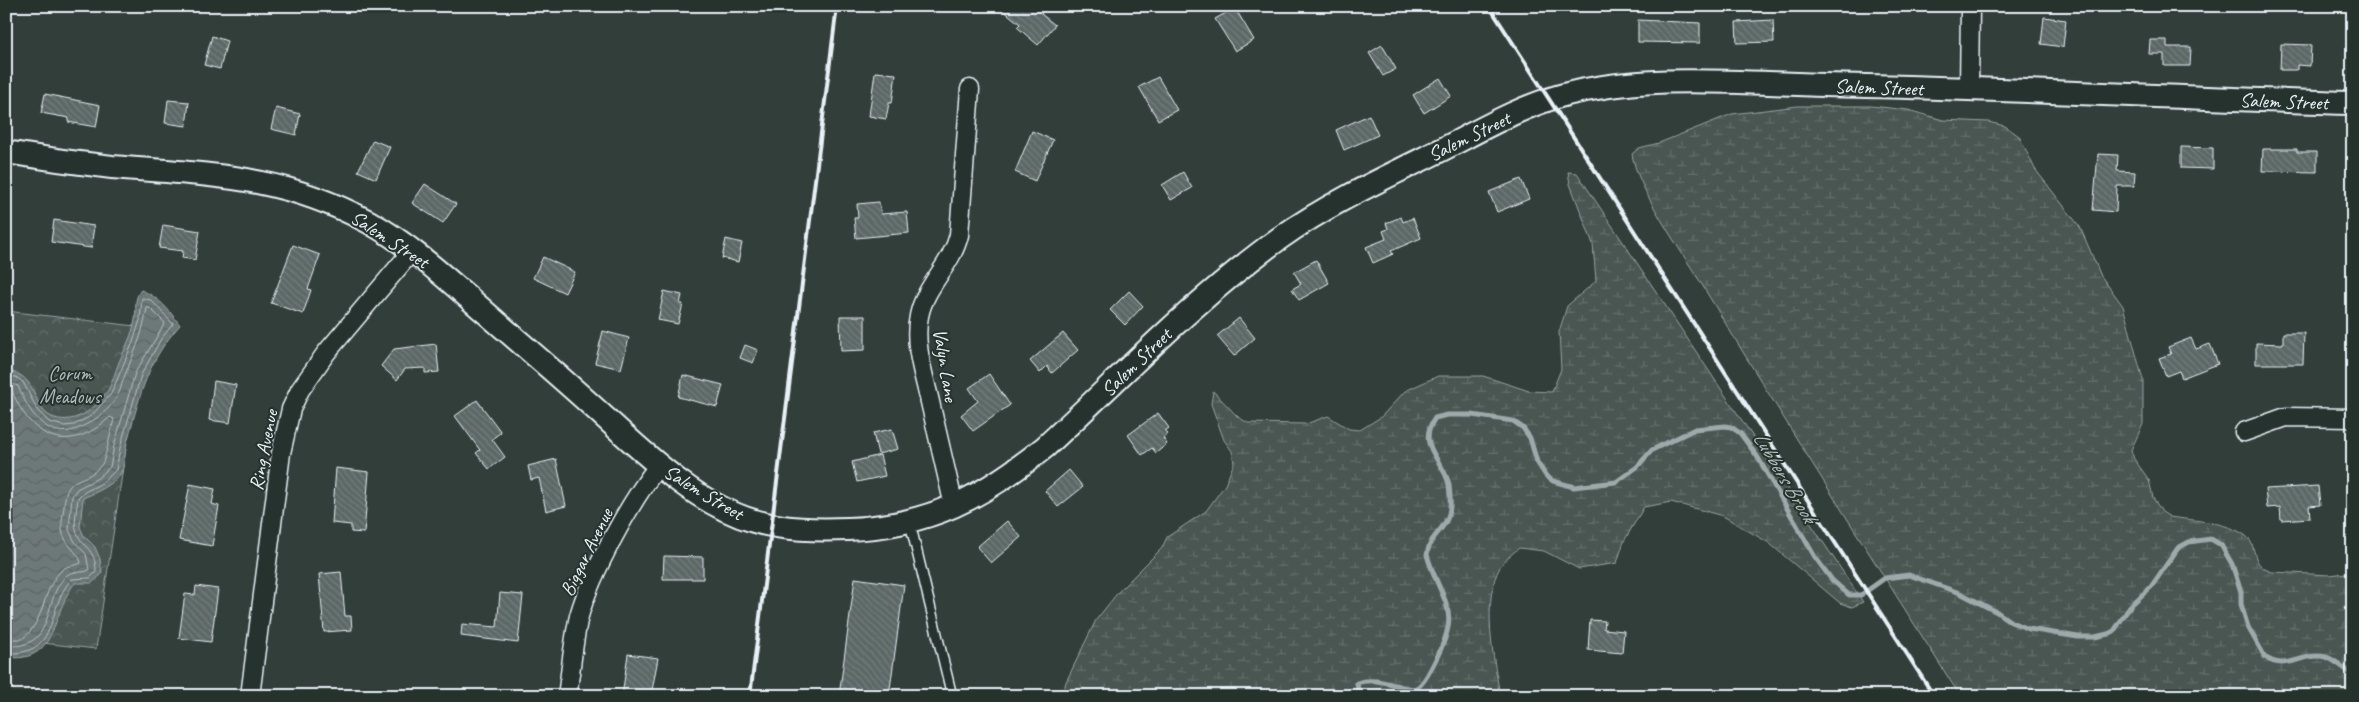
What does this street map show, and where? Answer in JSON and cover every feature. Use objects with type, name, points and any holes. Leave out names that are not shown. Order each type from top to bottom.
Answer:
[{"type":"street","points":[[1969,90],[1970,6]]},
{"type":"street","name":"Salem Street","points":[[6,152],[97,165],[226,176],[276,185],[345,210],[383,231],[412,251],[659,465],[680,481],[710,500],[739,515],[760,523],[833,529],[870,528],[910,523],[954,506],[1005,477],[1045,447],[1191,309],[1284,235],[1389,176],[1530,107],[1577,92],[1626,84],[1656,83],[1844,85],[2353,103]]},
{"type":"street","name":"Valyn Lane","points":[[954,506],[922,367],[917,330],[926,292],[951,258],[959,235],[970,89]]},
{"type":"street","name":"Ring Avenue","points":[[250,696],[281,453],[291,409],[300,390],[317,365],[412,251]]},
{"type":"street","points":[[2244,432],[2286,417],[2353,418]]},
{"type":"street","name":"Biggar Avenue","points":[[567,696],[578,621],[585,597],[618,530],[659,465]]},
{"type":"lane","points":[[910,523],[952,696]]},
{"type":"green space","points":[[1798,106],[1871,106],[1908,110],[1943,120],[1988,122],[2005,126],[2019,136],[2035,169],[2080,227],[2101,276],[2123,306],[2143,380],[2143,424],[2131,450],[2134,459],[2149,480],[2153,498],[2162,512],[2170,517],[2220,524],[2238,531],[2250,540],[2260,565],[2272,572],[2330,575],[2353,572],[2353,696],[1960,696],[1664,224],[1636,169],[1632,154],[1639,148],[1659,143],[1732,114]]},
{"type":"green space","points":[[1568,172],[1577,173],[1863,602],[1852,607],[1840,603],[1769,543],[1723,516],[1671,502],[1644,507],[1624,541],[1617,563],[1579,569],[1544,551],[1519,548],[1504,562],[1494,581],[1490,613],[1492,648],[1500,696],[1062,696],[1066,682],[1096,620],[1119,591],[1162,548],[1167,537],[1206,511],[1225,485],[1234,463],[1232,451],[1224,440],[1211,404],[1213,391],[1238,417],[1248,423],[1306,424],[1328,416],[1349,429],[1360,430],[1381,417],[1405,391],[1438,376],[1483,376],[1529,391],[1552,392],[1561,369],[1559,332],[1567,306],[1596,281],[1593,244],[1570,184]]},
{"type":"green space","name":"Corum Meadows","points":[[6,311],[144,327],[96,649],[6,639]]},
{"type":"water","name":"Corum Meadows","points":[[141,290],[158,300],[168,309],[180,325],[160,352],[146,378],[127,442],[121,473],[109,485],[83,498],[80,527],[84,536],[95,547],[100,559],[102,574],[92,583],[75,583],[67,595],[51,634],[36,653],[23,657],[6,657],[6,371],[17,374],[25,379],[47,414],[55,418],[70,419],[84,414],[96,405],[110,386],[132,330],[135,319],[136,300]]},
{"type":"building","points":[[998,6],[1047,6],[1041,14],[1055,25],[1038,45],[1017,27],[1020,24]]},
{"type":"building","points":[[1235,8],[1254,40],[1235,51],[1215,19]]},
{"type":"building","points":[[2044,17],[2066,20],[2063,47],[2041,44]]},
{"type":"building","points":[[1638,20],[1700,23],[1700,43],[1638,42]]},
{"type":"building","points":[[1773,20],[1774,42],[1737,43],[1736,22]]},
{"type":"building","points":[[212,36],[227,41],[220,69],[204,65]]},
{"type":"building","points":[[2150,40],[2167,40],[2167,47],[2191,47],[2190,66],[2164,66],[2164,54],[2149,54]]},
{"type":"building","points":[[2281,44],[2311,45],[2310,66],[2297,65],[2297,70],[2280,70]]},
{"type":"building","points":[[1382,45],[1396,69],[1383,76],[1369,53]]},
{"type":"building","points":[[875,72],[896,74],[892,103],[889,103],[886,119],[869,116]]},
{"type":"building","points":[[1158,77],[1177,110],[1158,120],[1139,87]]},
{"type":"building","points":[[1440,78],[1451,96],[1424,113],[1413,95]]},
{"type":"building","points":[[45,94],[100,105],[96,127],[68,122],[69,118],[41,113]]},
{"type":"building","points":[[168,100],[189,102],[186,126],[165,123]]},
{"type":"building","points":[[276,108],[300,114],[296,135],[271,129]]},
{"type":"building","points":[[1369,115],[1378,135],[1344,150],[1336,130]]},
{"type":"building","points":[[1032,131],[1053,140],[1035,181],[1015,172]]},
{"type":"building","points":[[373,140],[390,147],[376,179],[358,171]]},
{"type":"building","points":[[2181,147],[2213,148],[2213,169],[2181,168]]},
{"type":"building","points":[[2263,149],[2297,149],[2297,152],[2317,152],[2317,172],[2262,171]]},
{"type":"building","points":[[2098,154],[2118,155],[2117,171],[2135,172],[2134,186],[2117,186],[2116,212],[2093,210]]},
{"type":"building","points":[[1183,172],[1192,188],[1171,200],[1162,185]]},
{"type":"building","points":[[1521,179],[1529,199],[1497,212],[1489,192]]},
{"type":"building","points":[[425,184],[456,204],[443,223],[412,203]]},
{"type":"building","points":[[879,202],[881,214],[907,212],[909,233],[856,238],[854,218],[858,218],[857,204]]},
{"type":"building","points":[[1401,217],[1403,222],[1413,218],[1421,238],[1391,251],[1393,254],[1373,263],[1366,247],[1386,239],[1383,231],[1388,229],[1386,223]]},
{"type":"building","points":[[54,220],[94,226],[91,248],[51,242]]},
{"type":"building","points":[[163,225],[200,231],[195,260],[182,258],[183,251],[159,248]]},
{"type":"building","points":[[726,239],[742,243],[738,262],[722,258]]},
{"type":"building","points":[[293,245],[320,255],[308,289],[311,290],[303,314],[271,303]]},
{"type":"building","points":[[543,257],[575,272],[565,293],[533,278]]},
{"type":"building","points":[[1316,260],[1329,283],[1299,300],[1292,289],[1301,284],[1294,272]]},
{"type":"building","points":[[664,291],[682,295],[680,304],[683,304],[678,324],[658,320]]},
{"type":"building","points":[[1129,291],[1143,306],[1125,325],[1110,310]]},
{"type":"building","points":[[840,316],[865,316],[865,350],[841,351]]},
{"type":"building","points":[[1239,318],[1255,338],[1234,356],[1217,336]]},
{"type":"building","points":[[603,331],[629,338],[621,369],[595,363]]},
{"type":"building","points":[[1063,333],[1078,350],[1052,373],[1047,366],[1040,373],[1030,361]]},
{"type":"building","points":[[2283,333],[2304,333],[2303,364],[2256,364],[2256,343],[2283,344]]},
{"type":"building","points":[[2191,338],[2196,349],[2210,344],[2218,364],[2182,378],[2179,371],[2166,376],[2159,358],[2171,354],[2168,347]]},
{"type":"building","points":[[436,344],[439,372],[425,373],[425,368],[405,369],[397,380],[381,366],[394,349]]},
{"type":"building","points":[[745,345],[758,350],[753,363],[740,358]]},
{"type":"building","points":[[989,374],[1010,405],[973,431],[961,415],[978,401],[969,388]]},
{"type":"building","points":[[683,375],[723,385],[717,407],[678,397]]},
{"type":"building","points":[[214,381],[236,385],[230,423],[209,420]]},
{"type":"building","points":[[477,400],[501,432],[492,439],[505,457],[489,469],[476,453],[480,450],[455,416]]},
{"type":"building","points":[[1158,413],[1169,428],[1165,431],[1168,434],[1163,438],[1167,444],[1156,453],[1152,448],[1142,455],[1128,435]]},
{"type":"building","points":[[892,429],[898,449],[878,454],[873,433]]},
{"type":"building","points":[[880,455],[885,476],[857,482],[852,462]]},
{"type":"building","points":[[556,459],[566,506],[546,511],[539,478],[531,480],[528,466]]},
{"type":"building","points":[[336,468],[369,472],[364,533],[351,532],[351,525],[332,523]]},
{"type":"building","points":[[1069,470],[1083,487],[1058,507],[1045,491]]},
{"type":"building","points":[[190,484],[215,489],[212,504],[219,506],[212,546],[179,540]]},
{"type":"building","points":[[2318,486],[2320,505],[2309,506],[2310,518],[2281,520],[2280,507],[2267,508],[2265,489]]},
{"type":"building","points":[[1007,521],[1021,537],[991,563],[977,547]]},
{"type":"building","points":[[664,556],[703,557],[703,579],[663,579]]},
{"type":"building","points":[[341,572],[345,616],[351,616],[352,630],[324,632],[319,574]]},
{"type":"building","points":[[855,578],[904,585],[889,696],[839,696]]},
{"type":"building","points":[[196,586],[218,589],[211,642],[179,638],[185,594],[195,595]]},
{"type":"building","points":[[500,593],[523,595],[518,643],[461,636],[462,624],[497,627]]},
{"type":"building","points":[[1590,620],[1605,621],[1604,629],[1624,631],[1622,653],[1588,650]]},
{"type":"building","points":[[628,654],[658,658],[651,696],[622,696]]},
{"type":"waterway","name":"Lubbers Brook","points":[[1359,696],[1357,683],[1364,681],[1378,681],[1414,689],[1418,687],[1428,675],[1448,629],[1449,617],[1447,607],[1427,555],[1430,544],[1449,515],[1449,485],[1433,453],[1428,437],[1435,418],[1447,415],[1472,415],[1513,421],[1523,428],[1530,438],[1537,462],[1546,476],[1553,481],[1574,487],[1616,482],[1637,467],[1652,450],[1695,429],[1731,427],[1740,433],[1757,456],[1815,557],[1832,580],[1849,595],[1861,595],[1885,578],[1909,575],[1960,593],[1997,612],[2011,622],[2029,629],[2078,637],[2095,637],[2114,631],[2131,605],[2151,587],[2178,548],[2189,542],[2211,539],[2221,545],[2232,564],[2241,592],[2241,604],[2248,627],[2265,657],[2280,663],[2310,657],[2326,657],[2353,674]]},
{"type":"railway","points":[[750,696],[837,6]]},
{"type":"railway","points":[[1489,6],[1934,696]]}]
